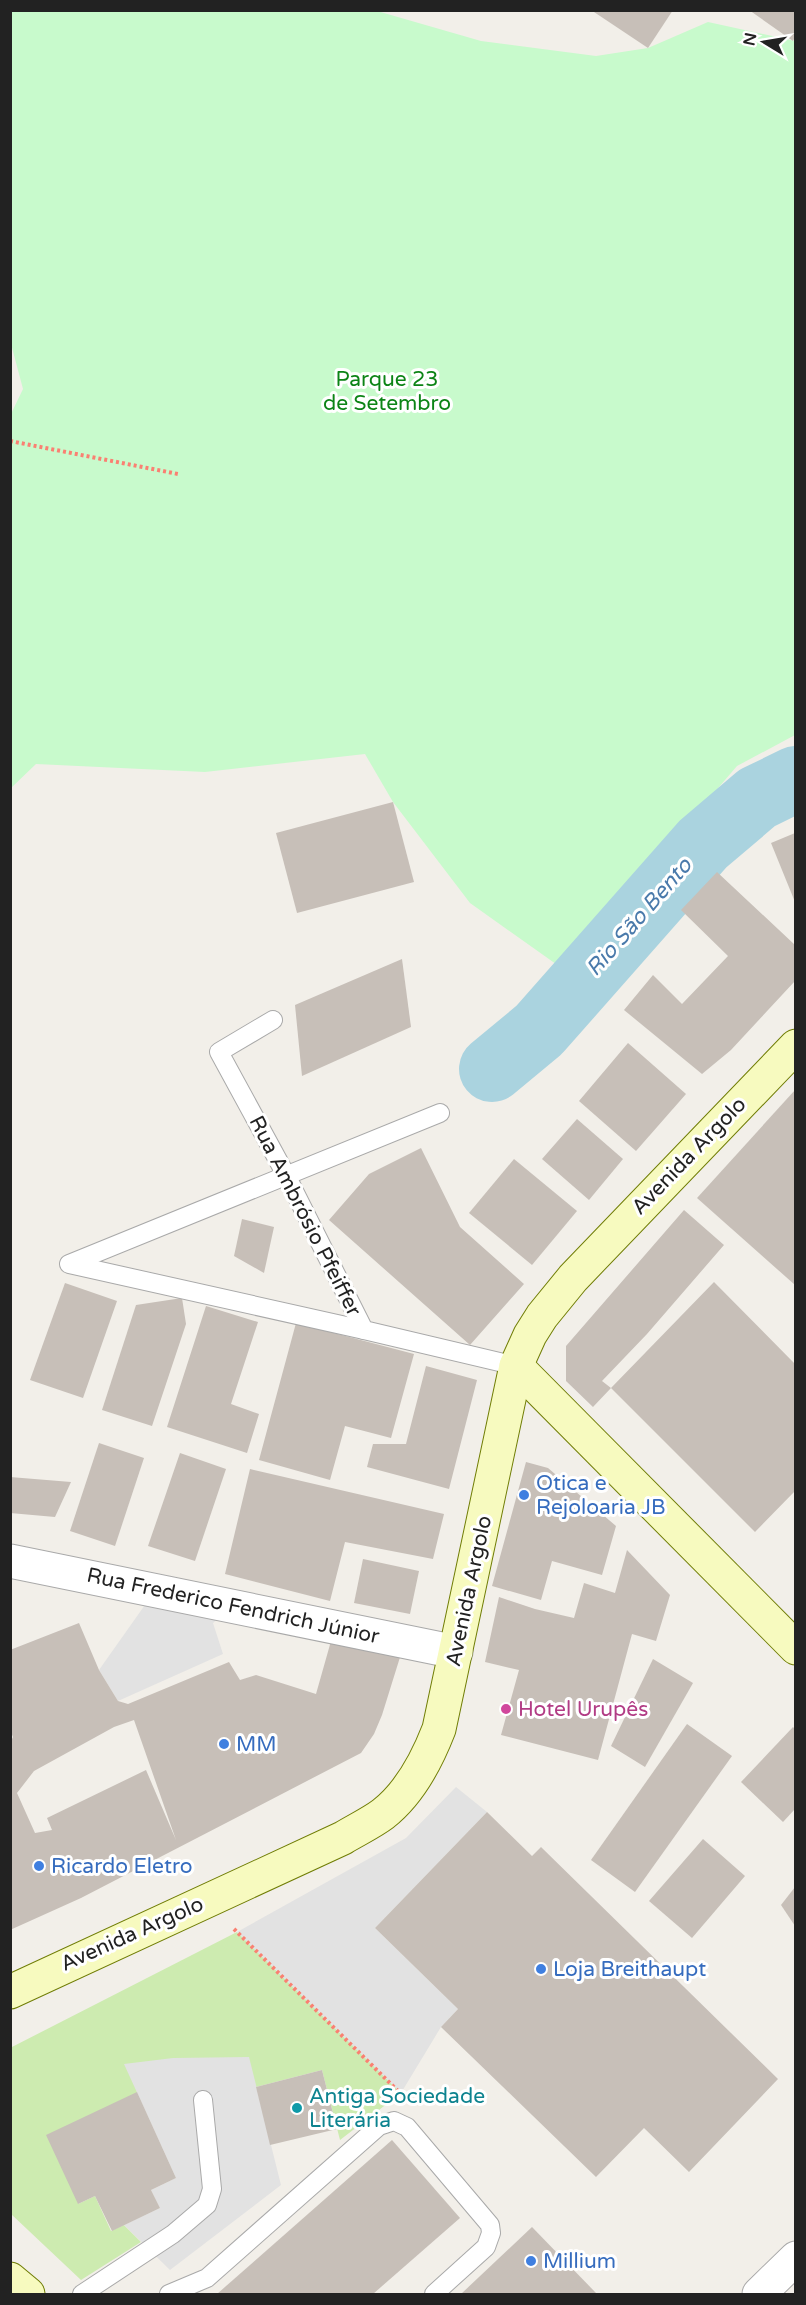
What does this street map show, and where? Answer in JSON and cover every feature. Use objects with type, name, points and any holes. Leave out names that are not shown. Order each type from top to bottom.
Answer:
[{"type":"main road","name":"Avenida Argolo","points":[[10,1992],[343,1838],[384,1813],[402,1794],[421,1769],[439,1729],[516,1366],[536,1325],[573,1278],[795,1046]]},
{"type":"main road","points":[[516,1366],[795,1648]]},
{"type":"main road","points":[[10,2279],[28,2295]]},
{"type":"street","name":"Rua Frederico Fendrich Júnior","points":[[10,1561],[456,1652]]},
{"type":"street","points":[[759,2295],[795,2258]]},
{"type":"lane","name":"Rua Ambrósio Pfeiffer","points":[[273,1020],[219,1052],[286,1175],[364,1330],[516,1366]]},
{"type":"lane","points":[[364,1330],[69,1264],[440,1113]]},
{"type":"lane","points":[[82,2295],[173,2234],[207,2205],[212,2189],[203,2100]]},
{"type":"lane","points":[[169,2295],[207,2277],[379,2126],[394,2121],[407,2127],[490,2225],[491,2233],[486,2247],[434,2295]]},
{"type":"path","points":[[10,441],[178,474]]},
{"type":"path","points":[[234,1929],[401,2093],[392,2099]]},
{"type":"green space","name":"Parque 23 de Setembro","points":[[11,11],[377,11],[481,41],[596,56],[648,48],[708,22],[795,41],[795,735],[737,766],[563,969],[470,903],[393,802],[365,754],[205,772],[36,764],[11,788],[10,416],[23,389],[10,340]]},
{"type":"green space","points":[[237,1932],[401,2093],[340,2140],[322,2070],[256,2087],[137,2092],[78,2204],[95,2196],[111,2231],[124,2225],[141,2242],[81,2280],[11,2214],[10,2048]]},
{"type":"shaded area","points":[[152,1595],[226,1611],[213,1623],[223,1654],[118,1701],[99,1670]]},
{"type":"shaded area","points":[[456,1787],[487,1812],[375,1928],[458,2009],[441,2027],[401,2093],[237,1932],[406,1838]]},
{"type":"shaded area","points":[[249,2057],[281,2185],[170,2270],[124,2225],[160,2208],[151,2190],[176,2178],[124,2064],[173,2058]]},
{"type":"building","points":[[591,10],[673,10],[648,48]]},
{"type":"building","points":[[749,10],[795,10],[793,41]]},
{"type":"building","points":[[393,802],[414,882],[297,913],[276,833]]},
{"type":"building","points":[[795,833],[795,902],[771,843]]},
{"type":"building","points":[[717,872],[795,945],[795,981],[731,1050],[702,1074],[624,1010],[653,975],[682,1004],[728,956],[681,910]]},
{"type":"building","points":[[402,959],[411,1027],[302,1076],[295,1005]]},
{"type":"building","points":[[628,1043],[686,1094],[636,1151],[579,1101]]},
{"type":"building","points":[[795,1090],[795,1285],[697,1198]]},
{"type":"building","points":[[577,1119],[623,1159],[589,1200],[542,1159]]},
{"type":"building","points":[[421,1148],[460,1227],[524,1284],[470,1345],[329,1220],[369,1174]]},
{"type":"building","points":[[514,1159],[577,1211],[532,1265],[469,1213]]},
{"type":"building","points":[[684,1210],[724,1245],[647,1334],[602,1381],[611,1388],[593,1407],[566,1381],[566,1346]]},
{"type":"building","points":[[242,1219],[274,1227],[264,1273],[234,1256]]},
{"type":"building","points":[[714,1282],[795,1364],[795,1491],[755,1532],[611,1388]]},
{"type":"building","points":[[65,1283],[117,1301],[83,1398],[30,1380]]},
{"type":"building","points":[[182,1298],[186,1324],[152,1426],[102,1410],[136,1305]]},
{"type":"building","points":[[206,1306],[258,1322],[231,1404],[259,1414],[247,1453],[167,1427]]},
{"type":"building","points":[[296,1323],[414,1354],[391,1438],[345,1426],[330,1480],[259,1460]]},
{"type":"building","points":[[426,1366],[477,1380],[449,1489],[367,1467],[373,1444],[406,1444]]},
{"type":"building","points":[[99,1443],[144,1458],[115,1546],[70,1531]]},
{"type":"building","points":[[180,1453],[226,1469],[195,1561],[148,1546]]},
{"type":"building","points":[[526,1462],[548,1468],[616,1526],[602,1575],[552,1561],[541,1600],[492,1586]]},
{"type":"building","points":[[250,1469],[444,1514],[433,1559],[345,1542],[330,1601],[225,1574]]},
{"type":"building","points":[[10,1477],[71,1482],[55,1517],[10,1513]]},
{"type":"building","points":[[627,1550],[670,1595],[656,1641],[632,1634],[598,1760],[501,1735],[519,1670],[485,1662],[499,1597],[535,1609],[574,1618],[584,1583],[615,1593]]},
{"type":"building","points":[[363,1559],[419,1571],[410,1614],[354,1603]]},
{"type":"building","points":[[79,1623],[99,1670],[118,1701],[128,1704],[229,1662],[240,1680],[256,1675],[316,1694],[331,1641],[401,1654],[382,1715],[374,1734],[361,1753],[81,1898],[10,1930],[10,1743],[13,1737],[10,1730],[10,1650]],"holes":[[[134,1720],[176,1840],[146,1770],[47,1818],[52,1830],[35,1833],[17,1793],[34,1771],[114,1727]]]},
{"type":"building","points":[[653,1659],[693,1683],[645,1767],[611,1746]]},
{"type":"building","points":[[687,1724],[732,1756],[635,1892],[591,1860]]},
{"type":"building","points":[[793,1727],[795,1729],[795,1809],[783,1822],[741,1782]]},
{"type":"building","name":"Loja Breithaupt","points":[[487,1812],[532,1856],[541,1847],[778,2079],[689,2172],[644,2128],[596,2177],[441,2027],[458,2009],[375,1928]]},
{"type":"building","points":[[703,1839],[745,1876],[692,1938],[649,1901]]},
{"type":"building","points":[[795,1887],[795,1926],[781,1905]]},
{"type":"building","name":"Antiga Sociedade Literária","points":[[322,2070],[337,2129],[270,2145],[256,2087]]},
{"type":"building","points":[[137,2092],[176,2178],[151,2190],[160,2208],[112,2231],[95,2196],[78,2204],[46,2135]]},
{"type":"building","points":[[392,2140],[460,2218],[373,2294],[217,2294]]},
{"type":"building","name":"Millium","points":[[532,2227],[597,2294],[461,2294]]},
{"type":"waterway","name":"Rio São Bento","points":[[492,1069],[539,1030],[703,844],[757,798],[796,779]]},
{"type":"place","name":"Otica e Rejoloaria JB","points":[[524,1495]]},
{"type":"place","name":"Hotel Urupês","points":[[506,1709]]},
{"type":"place","name":"MM","points":[[224,1744]]},
{"type":"place","name":"Ricardo Eletro","points":[[39,1866]]},
{"type":"place","name":"Loja Breithaupt","points":[[541,1969]]},
{"type":"place","name":"Antiga Sociedade Literária","points":[[297,2108]]},
{"type":"place","name":"Millium","points":[[531,2261]]}]
